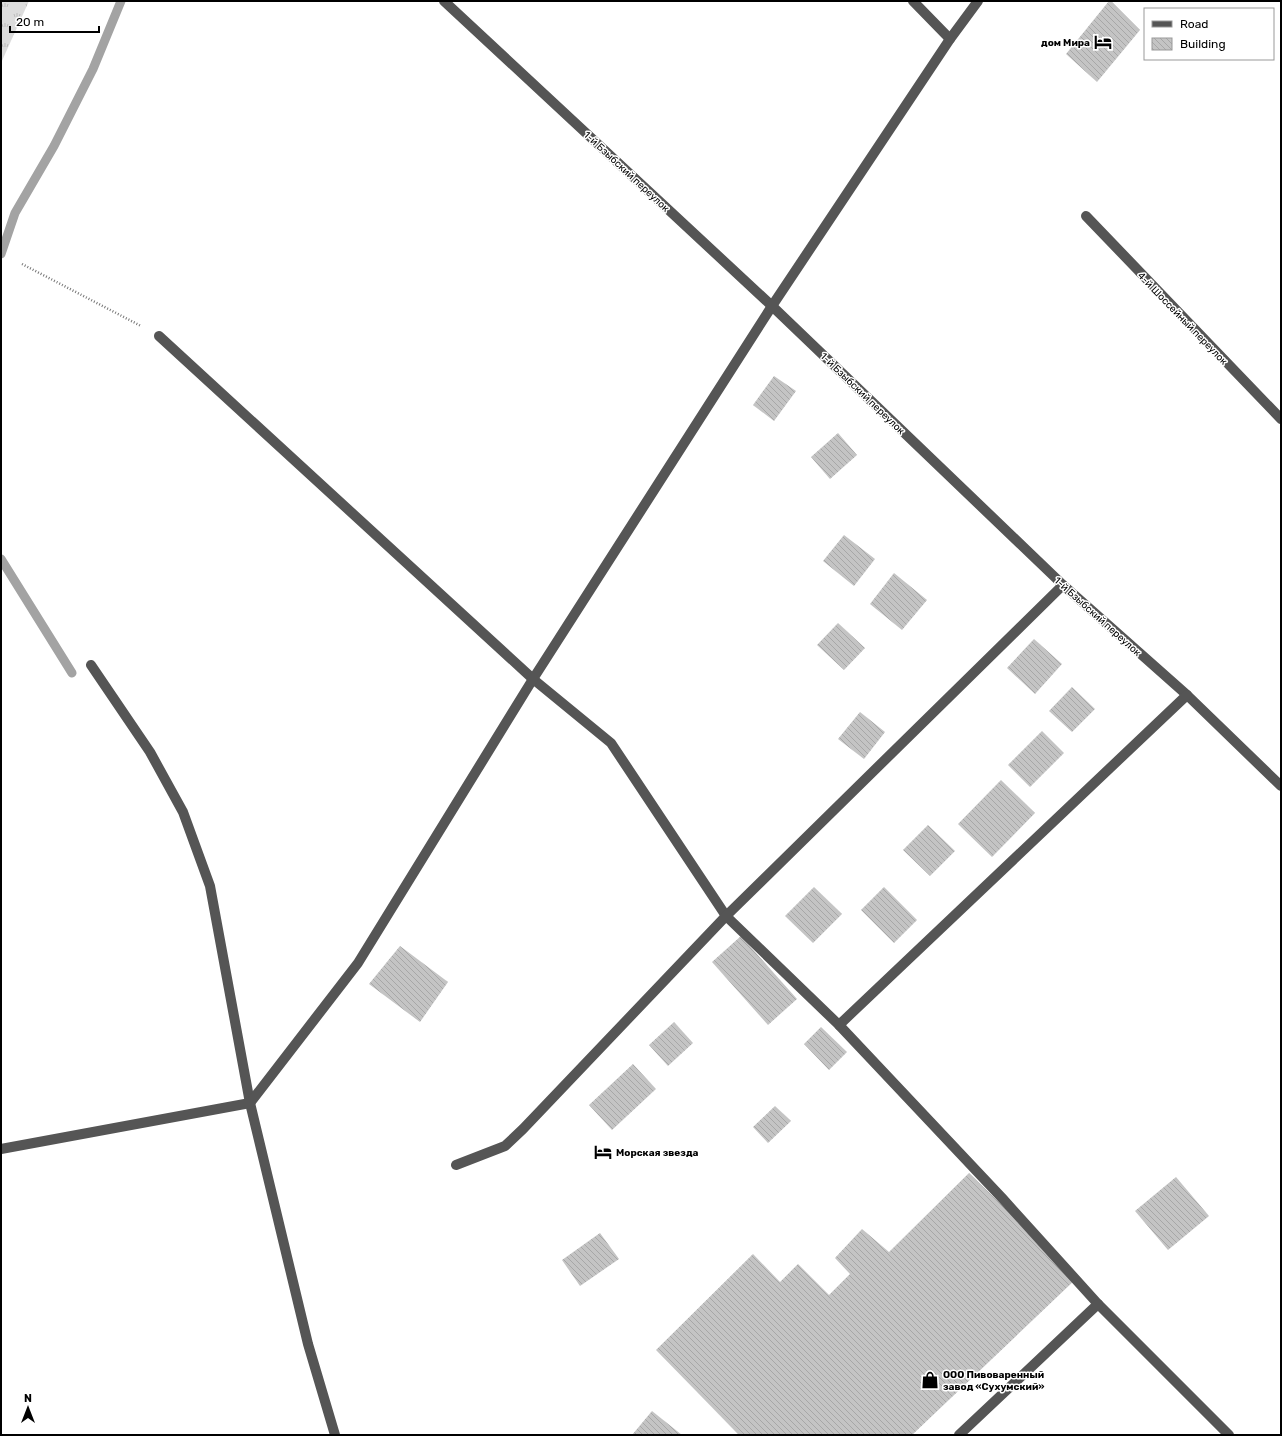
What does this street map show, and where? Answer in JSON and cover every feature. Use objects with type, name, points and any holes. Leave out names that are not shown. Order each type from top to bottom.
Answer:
[{"type":"street","name":"1-й Бзыбский переулок","points":[[444,1],[772,306],[1063,585],[1187,694],[1281,786]]},
{"type":"street","points":[[912,1],[950,39]]},
{"type":"street","points":[[1,1149],[250,1103],[358,963],[533,679],[772,306],[950,39],[978,1]]},
{"type":"street","name":"4-й Шоссейный переулок","points":[[1086,216],[1281,419]]},
{"type":"street","points":[[159,336],[533,679],[611,743],[726,916],[839,1025],[1003,1199],[1098,1304],[1229,1435]]},
{"type":"street","points":[[456,1165],[505,1146],[523,1129],[726,916],[1063,585]]},
{"type":"street","points":[[91,666],[150,752],[183,812],[210,886],[250,1103],[308,1344],[335,1435]]},
{"type":"street","points":[[839,1025],[1187,694]]},
{"type":"street","points":[[959,1435],[1098,1304]]},
{"type":"path","points":[[22,264],[159,336]]},
{"type":"green space","points":[[1,1],[29,1],[1,63]]},
{"type":"building","name":"дом Мира","points":[[1109,1],[1111,1],[1140,30],[1097,82],[1066,54]]},
{"type":"building","points":[[774,376],[796,391],[774,421],[753,405]]},
{"type":"building","points":[[838,433],[857,455],[830,479],[811,457]]},
{"type":"building","points":[[844,535],[875,559],[854,586],[823,561]]},
{"type":"building","points":[[894,573],[927,600],[902,630],[870,604]]},
{"type":"building","points":[[838,623],[865,648],[844,670],[817,645]]},
{"type":"building","points":[[1034,639],[1062,664],[1035,694],[1007,668]]},
{"type":"building","points":[[1072,687],[1095,709],[1072,732],[1049,711]]},
{"type":"building","points":[[860,712],[885,732],[864,759],[838,739]]},
{"type":"building","points":[[1042,731],[1064,753],[1030,787],[1008,765]]},
{"type":"building","points":[[1001,780],[1035,813],[992,857],[958,824]]},
{"type":"building","points":[[928,825],[955,851],[930,876],[903,850]]},
{"type":"building","points":[[814,887],[842,914],[813,943],[785,916]]},
{"type":"building","points":[[884,887],[917,920],[894,943],[861,910]]},
{"type":"building","points":[[741,936],[797,999],[768,1025],[712,962]]},
{"type":"building","points":[[400,946],[448,982],[420,1022],[369,984]]},
{"type":"building","points":[[674,1022],[693,1043],[668,1066],[649,1045]]},
{"type":"building","points":[[821,1027],[847,1052],[829,1070],[804,1044]]},
{"type":"building","points":[[633,1064],[656,1089],[612,1130],[589,1105]]},
{"type":"building","points":[[775,1106],[791,1121],[768,1143],[753,1127]]},
{"type":"building","points":[[969,1173],[1077,1278],[912,1435],[739,1435],[656,1350],[753,1254],[780,1282],[798,1264],[829,1295],[850,1274],[835,1258],[862,1229],[889,1252]]},
{"type":"building","points":[[1176,1177],[1209,1216],[1168,1250],[1135,1211]]},
{"type":"building","points":[[600,1233],[619,1259],[580,1286],[562,1260]]},
{"type":"building","points":[[652,1411],[682,1435],[632,1435]]},
{"type":"waterway","points":[[1,254],[15,213],[54,146],[93,69],[121,1]]},
{"type":"waterway","points":[[1,559],[72,673]]},
{"type":"place","name":"дом Мира","points":[[1103,42]]},
{"type":"place","name":"Морская звезда","points":[[603,1152]]},
{"type":"place","name":"ООО Пивоваренный завод «Сухумский»","points":[[930,1380]]}]
